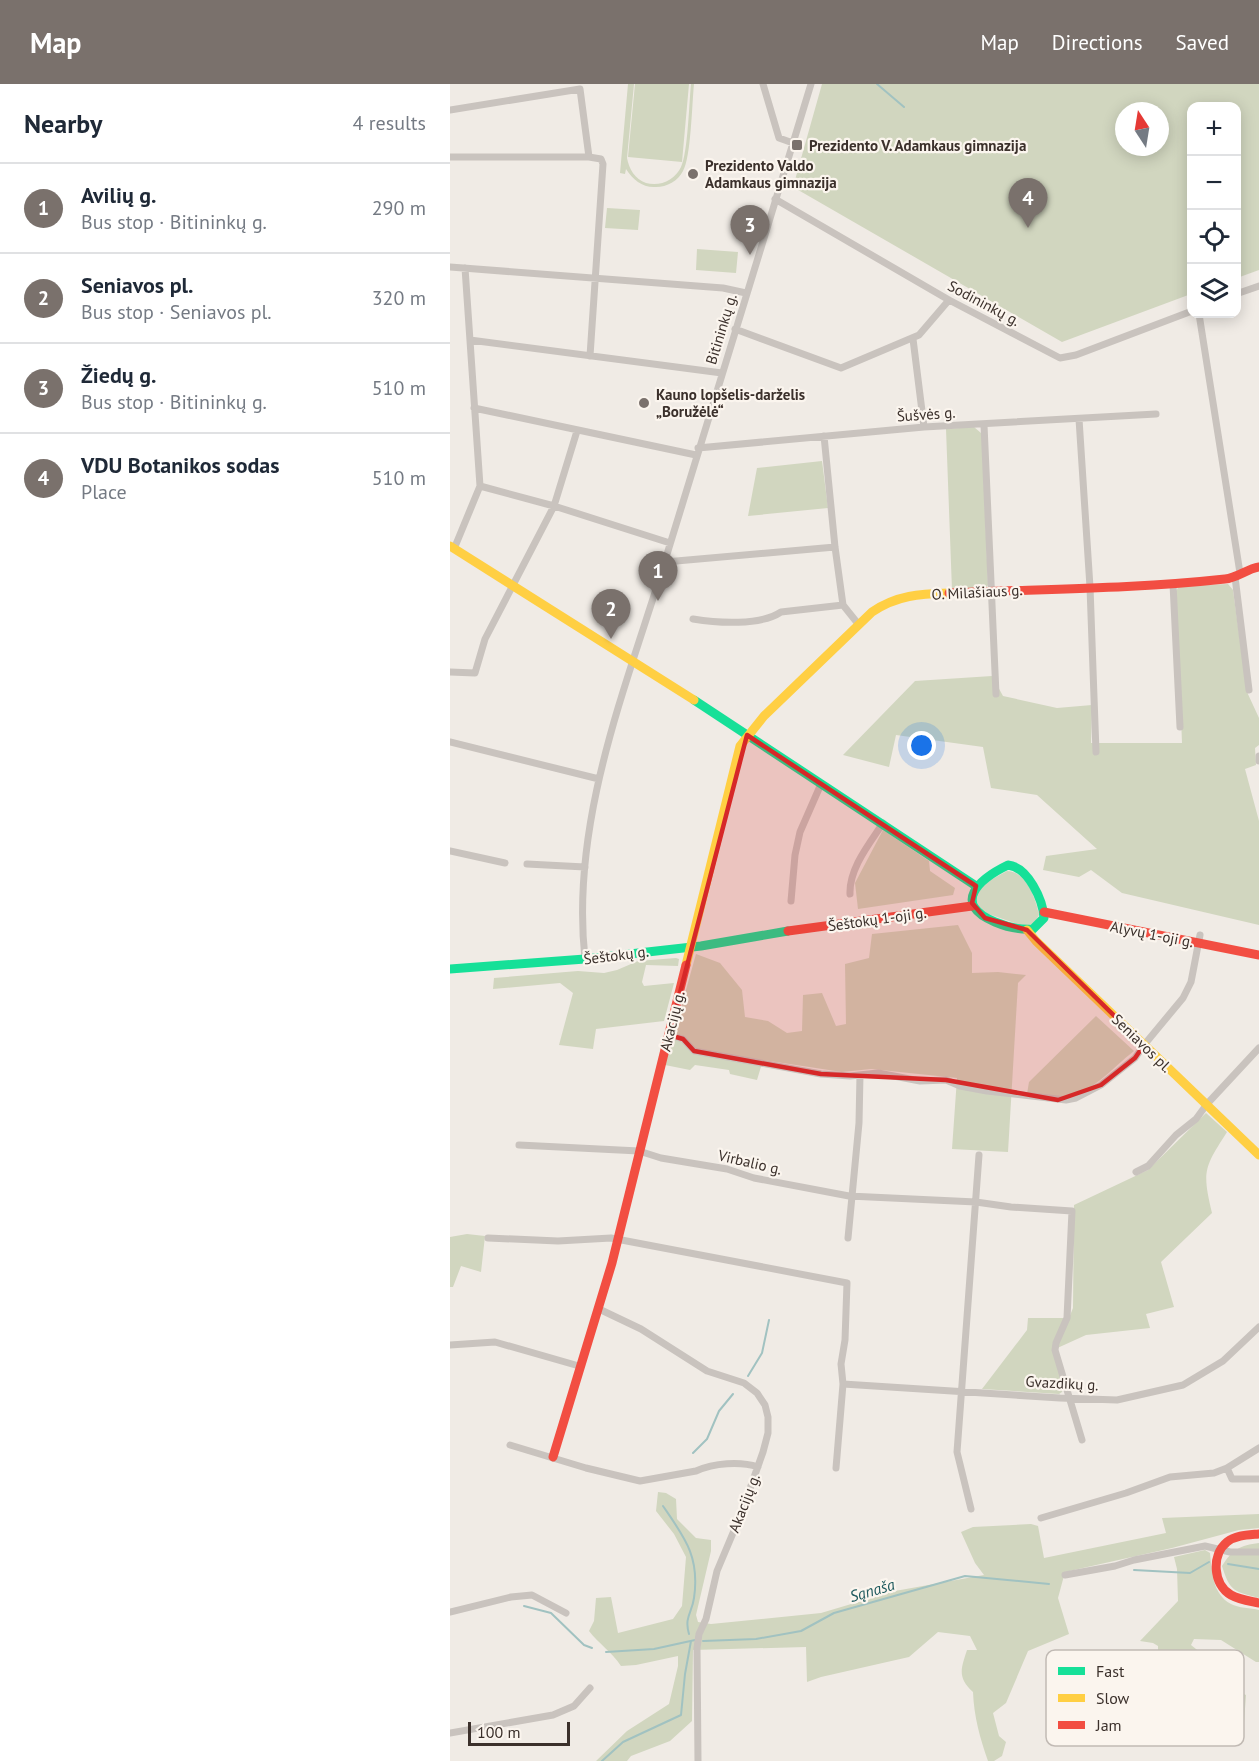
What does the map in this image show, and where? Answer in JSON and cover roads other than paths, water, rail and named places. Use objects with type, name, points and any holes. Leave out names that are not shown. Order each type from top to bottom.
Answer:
[{"type":"street","points":[[763,84],[779,138],[793,143]]},
{"type":"street","name":"Bitininkų g.","points":[[585,958],[585,867],[599,779],[633,660],[811,84]]},
{"type":"street","points":[[450,110],[580,89],[589,157]]},
{"type":"street","points":[[450,157],[589,157],[601,159],[603,164],[590,356]]},
{"type":"street","name":"Sodininkų g.","points":[[775,200],[949,300],[1060,358],[1076,355],[1187,313]]},
{"type":"street","points":[[450,267],[723,288],[746,293]]},
{"type":"street","points":[[465,268],[480,486],[452,548],[633,660],[976,886]]},
{"type":"street","points":[[1241,292],[1259,286]]},
{"type":"street","points":[[735,329],[841,368],[912,339],[925,331],[949,300]]},
{"type":"street","points":[[1200,318],[1238,575],[1249,690]]},
{"type":"street","points":[[912,339],[924,427]]},
{"type":"street","points":[[470,340],[722,373]]},
{"type":"street","name":"Šušvės g.","points":[[474,408],[577,431],[697,452],[824,436],[924,427],[1156,414]]},
{"type":"street","points":[[1079,419],[1090,587],[1096,752]]},
{"type":"street","points":[[984,424],[996,694]]},
{"type":"street","points":[[450,672],[475,673],[485,639],[554,506],[577,431]]},
{"type":"street","points":[[824,436],[843,605],[859,625]]},
{"type":"street","points":[[480,486],[554,506],[670,543]]},
{"type":"street","points":[[665,562],[835,547]]},
{"type":"street","name":"O. Milašiaus g.","points":[[747,735],[872,612],[890,599],[902,596],[990,591],[1173,584],[1238,575],[1251,568],[1259,567]]},
{"type":"street","points":[[1173,584],[1180,727]]},
{"type":"street","points":[[693,619],[723,624],[773,617],[781,612],[843,605]]},
{"type":"street","name":"Akacijų g.","points":[[553,1457],[618,1240],[740,746],[747,735]]},
{"type":"street","points":[[450,742],[599,779]]},
{"type":"street","points":[[1259,756],[1259,761]]},
{"type":"street","points":[[791,901],[795,855],[800,832],[821,784]]},
{"type":"street","points":[[850,894],[851,880],[855,870],[883,823]]},
{"type":"street","points":[[450,851],[505,863]]},
{"type":"street","points":[[527,864],[585,867]]},
{"type":"street","points":[[972,906],[971,899],[976,886],[1004,867],[1016,866],[1025,875],[1044,912],[1044,918],[1038,926],[1027,930]]},
{"type":"street","name":"Seniavos pl.","points":[[972,906],[985,918],[1027,930],[1259,1155]]},
{"type":"street","name":"Šeštokų 1-oji g.","points":[[781,932],[972,906]]},
{"type":"street","name":"Alyvų 1-oji g.","points":[[1044,912],[1199,939],[1259,955]]},
{"type":"street","name":"Šeštokų g.","points":[[450,969],[691,947],[781,932]]},
{"type":"street","points":[[669,1035],[683,1039],[694,1051],[821,1074],[860,1076],[878,1073],[920,1081],[946,1080],[960,1086],[987,1091],[1058,1100],[1076,1098],[1101,1085],[1135,1058],[1183,998],[1191,982],[1199,939]]},
{"type":"street","points":[[1136,1172],[1148,1166],[1176,1135],[1196,1119],[1259,1047]]},
{"type":"street","points":[[849,1238],[860,1076]]},
{"type":"street","name":"Virbalio g.","points":[[519,1145],[639,1151],[661,1158],[727,1169],[754,1178],[853,1196],[976,1202],[1072,1211],[1067,1318],[1056,1342],[1055,1350],[1068,1397]]},
{"type":"street","points":[[971,1509],[957,1452],[979,1155]]},
{"type":"street","points":[[488,1238],[618,1240],[847,1283],[845,1340],[841,1364],[843,1383],[836,1468]]},
{"type":"street","name":"Akacijų g.","points":[[599,1309],[641,1329],[707,1371],[744,1383],[757,1393],[765,1405],[768,1418],[768,1433],[758,1467],[717,1571],[706,1619],[699,1634],[698,1761]]},
{"type":"street","name":"Gvazdikų g.","points":[[843,1383],[1117,1400],[1177,1388],[1223,1361],[1259,1327]]},
{"type":"street","points":[[450,1345],[495,1342],[579,1366]]},
{"type":"street","points":[[1068,1397],[1082,1440]]},
{"type":"street","points":[[510,1445],[586,1468],[640,1481],[719,1465],[750,1464],[758,1467]]},
{"type":"street","points":[[1041,1518],[1126,1493],[1170,1477],[1214,1473],[1227,1468],[1259,1448]]},
{"type":"street","points":[[1227,1468],[1232,1479],[1259,1479]]},
{"type":"street","points":[[1259,1534],[1228,1540],[1220,1549],[1216,1569],[1221,1586],[1232,1595],[1259,1603]]},
{"type":"street","points":[[1065,1575],[1204,1546],[1230,1552],[1259,1552]]},
{"type":"street","points":[[450,1612],[511,1597],[532,1595],[566,1613]]},
{"type":"street","points":[[450,1733],[553,1715],[574,1706],[590,1688]]},
{"type":"waterway","points":[[877,84],[904,107]]},
{"type":"waterway","points":[[748,1376],[762,1353],[769,1320]]},
{"type":"waterway","points":[[693,1453],[707,1439],[719,1411],[733,1394]]},
{"type":"waterway","points":[[663,1506],[684,1538],[693,1559],[695,1584],[688,1619],[689,1634]]},
{"type":"waterway","name":"Sąnaša","points":[[1134,1570],[1190,1573],[1209,1562]]},
{"type":"waterway","name":"Sąnaša","points":[[1228,1564],[1259,1569]]},
{"type":"waterway","name":"Sąnaša","points":[[703,1641],[756,1639],[801,1631],[834,1613],[965,1576],[1049,1584]]},
{"type":"waterway","points":[[524,1606],[551,1613],[584,1645],[592,1648]]},
{"type":"waterway","points":[[606,1652],[654,1649],[695,1640]]},
{"type":"waterway","points":[[602,1761],[623,1742],[681,1715],[691,1641]]},
{"type":"place","name":"Prezidento V. Adamkaus gimnazija","points":[[797,145]]},
{"type":"place","name":"Prezidento Valdo Adamkaus gimnazija","points":[[693,174]]},
{"type":"place","name":"VDU Botanikos sodas","points":[[1028,228]]},
{"type":"place","name":"Žiedų g.","points":[[750,255]]},
{"type":"place","name":"Kauno lopšelis-darželis „Boružėlė“","points":[[644,403]]},
{"type":"place","name":"Avilių g.","points":[[658,601]]},
{"type":"place","name":"Seniavos pl.","points":[[611,639]]}]
